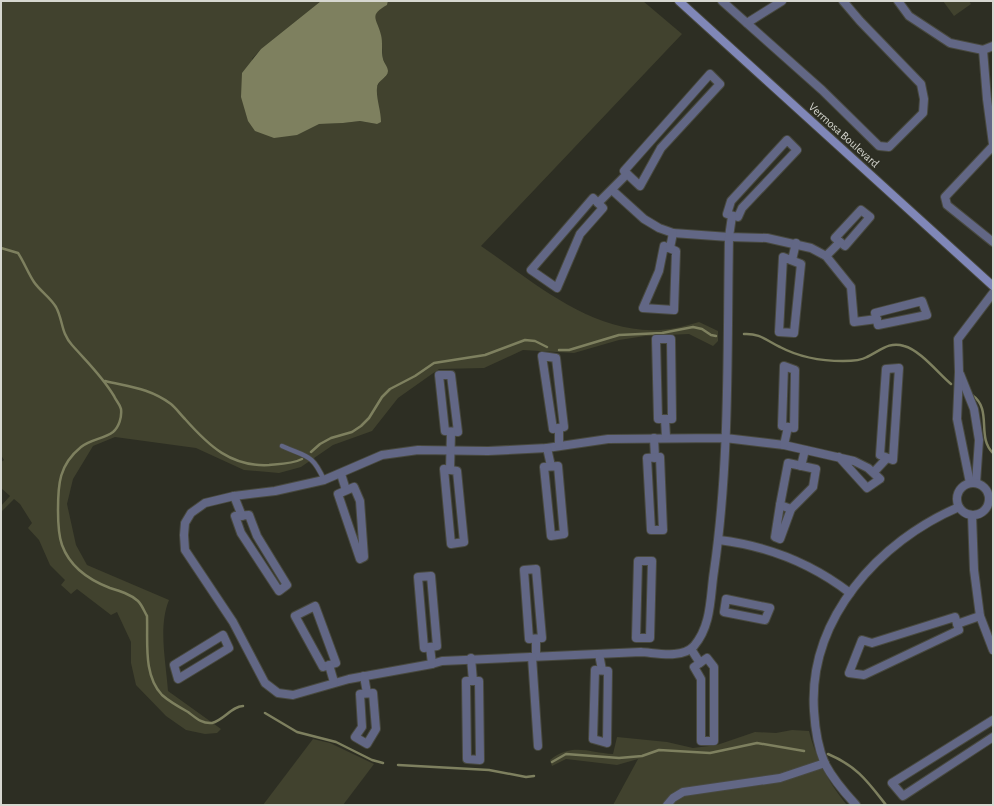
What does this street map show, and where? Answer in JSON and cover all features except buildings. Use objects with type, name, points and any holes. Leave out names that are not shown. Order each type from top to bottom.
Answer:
[{"type":"main road","name":"Vermosa Boulevard","points":[[679,1],[993,286]]},
{"type":"street","points":[[722,1],[822,90],[879,146],[888,147],[923,113],[924,99],[921,84],[860,22],[843,1]]},
{"type":"street","points":[[747,23],[782,1]]},
{"type":"street","points":[[898,1],[909,16],[950,43],[983,50],[993,46]]},
{"type":"street","points":[[983,50],[990,98],[993,145],[945,197],[947,206],[993,242]]},
{"type":"street","points":[[710,74],[720,84],[661,148],[640,186],[628,174],[624,171],[710,74]]},
{"type":"street","points":[[787,140],[797,150],[742,208],[738,217],[732,216],[727,214],[731,201],[787,140]]},
{"type":"street","points":[[598,203],[628,174]]},
{"type":"street","points":[[612,190],[644,219],[658,228],[673,233],[728,238],[767,238],[811,248],[826,256],[851,286],[854,322],[877,319]]},
{"type":"street","points":[[593,198],[598,203],[603,208],[580,234],[557,288],[531,270],[593,198]]},
{"type":"street","points":[[732,216],[728,238],[726,438],[719,540],[711,602],[704,630],[690,649],[673,655],[641,652],[442,660],[432,664],[334,682],[293,695],[282,695],[273,691],[261,678],[233,622],[185,550],[185,523],[191,513],[205,503],[234,496],[274,491],[324,480],[341,474],[382,455],[418,450],[451,449],[488,451],[547,448],[608,439],[666,437],[726,438],[784,445],[839,456],[854,461],[874,472],[880,479],[867,488],[839,456]]},
{"type":"street","points":[[670,248],[673,233]]},
{"type":"street","points":[[826,256],[840,242]]},
{"type":"street","points":[[792,260],[796,244]]},
{"type":"street","points":[[664,246],[670,248],[676,251],[674,310],[643,308],[658,271],[664,246]]},
{"type":"street","points":[[783,257],[792,260],[802,264],[794,333],[780,332],[783,257]]},
{"type":"street","points":[[973,483],[957,418],[959,372],[958,339],[993,293]]},
{"type":"street","points":[[922,301],[927,315],[878,325],[877,319],[876,314],[922,301]]},
{"type":"street","points":[[656,339],[671,339],[672,419],[665,419],[658,419],[656,339]]},
{"type":"street","points":[[542,356],[556,358],[564,428],[559,428],[553,429],[542,356]]},
{"type":"street","points":[[784,366],[795,370],[794,428],[788,427],[782,426],[784,366]]},
{"type":"street","points":[[899,368],[893,460],[887,458],[880,455],[886,369],[899,368]]},
{"type":"street","points":[[959,372],[974,409],[978,440],[973,483]]},
{"type":"street","points":[[451,375],[458,432],[451,432],[445,432],[439,376],[451,375]]},
{"type":"street","points":[[665,419],[666,437]]},
{"type":"street","points":[[784,445],[788,427]]},
{"type":"street","points":[[559,428],[560,445]]},
{"type":"street","points":[[450,470],[451,432]]},
{"type":"street","points":[[654,438],[655,458]]},
{"type":"street","points":[[547,448],[551,466]]},
{"type":"street","points":[[801,466],[805,450]]},
{"type":"street","points":[[660,457],[663,530],[651,530],[647,458],[655,458],[660,457]]},
{"type":"street","points":[[874,472],[887,458]]},
{"type":"street","points":[[788,464],[816,469],[813,487],[791,509],[780,539],[775,537],[780,505],[788,464]]},
{"type":"street","points":[[551,466],[558,466],[564,534],[551,536],[544,467],[551,466]]},
{"type":"street","points":[[444,469],[450,470],[457,471],[464,542],[451,544],[444,469]]},
{"type":"street","points":[[341,474],[346,490]]},
{"type":"street","points":[[973,483],[987,491],[991,501],[982,513],[972,515],[967,514],[959,507],[957,497],[958,492],[965,485],[973,483]]},
{"type":"street","points":[[354,487],[360,501],[364,557],[360,558],[338,494],[346,490],[354,487]]},
{"type":"street","points":[[234,496],[242,516]]},
{"type":"street","points":[[780,505],[791,509]]},
{"type":"street","points":[[856,805],[844,792],[825,763],[816,734],[814,719],[814,696],[816,673],[828,631],[850,592],[872,566],[898,542],[927,522],[959,507]]},
{"type":"street","points":[[249,515],[257,536],[287,585],[279,591],[241,533],[235,516],[242,516],[249,515]]},
{"type":"street","points":[[972,515],[974,570],[980,616],[990,632],[993,650]]},
{"type":"street","points":[[719,540],[755,546],[790,557],[822,573],[850,592]]},
{"type":"street","points":[[638,561],[652,561],[650,638],[643,638],[636,638],[638,561]]},
{"type":"street","points":[[536,569],[542,638],[536,639],[529,639],[524,570],[536,569]]},
{"type":"street","points":[[431,576],[436,646],[430,647],[424,648],[418,577],[431,576]]},
{"type":"street","points":[[726,599],[770,608],[765,620],[724,612],[725,606],[726,599]]},
{"type":"street","points":[[711,602],[725,606]]},
{"type":"street","points":[[315,606],[336,663],[329,665],[323,667],[295,616],[315,606]]},
{"type":"street","points":[[957,624],[980,616]]},
{"type":"street","points":[[956,617],[957,624],[959,630],[864,675],[849,673],[862,640],[872,643],[956,617]]},
{"type":"street","points":[[226,642],[240,634]]},
{"type":"street","points":[[223,635],[226,642],[229,648],[178,679],[174,665],[223,635]]},
{"type":"street","points":[[641,652],[643,638]]},
{"type":"street","points":[[536,639],[534,656],[538,746]]},
{"type":"street","points":[[430,647],[432,664]]},
{"type":"street","points":[[690,649],[700,663]]},
{"type":"street","points":[[599,654],[602,670]]},
{"type":"street","points":[[472,658],[473,681]]},
{"type":"street","points":[[707,658],[714,667],[714,741],[701,741],[700,678],[694,667],[700,663],[707,658]]},
{"type":"street","points":[[329,665],[334,682]]},
{"type":"street","points":[[595,670],[602,670],[608,671],[607,743],[593,739],[595,670]]},
{"type":"street","points":[[364,676],[367,693]]},
{"type":"street","points":[[466,681],[473,681],[479,681],[480,760],[467,759],[466,681]]},
{"type":"street","points":[[367,693],[373,693],[376,729],[367,744],[355,737],[362,727],[360,694],[367,693]]},
{"type":"street","points":[[993,720],[892,783],[903,796],[993,737]]},
{"type":"street","points":[[667,805],[673,798],[683,792],[780,778],[825,763]]},
{"type":"lane","points":[[282,446],[309,457],[315,462],[324,480]]},
{"type":"shaded area","points":[[1,1],[321,1],[261,49],[252,59],[319,124],[360,121],[377,124],[377,87],[380,81],[387,75],[388,70],[383,59],[381,36],[375,21],[375,15],[379,9],[387,5],[388,1],[643,1],[682,34],[481,246],[564,303],[587,315],[610,324],[635,329],[665,330],[699,322],[718,331],[718,341],[713,346],[689,334],[645,336],[619,340],[574,353],[523,350],[484,368],[439,369],[398,398],[372,431],[333,445],[301,467],[279,473],[244,470],[196,448],[115,437],[93,446],[73,479],[67,504],[76,545],[87,565],[169,600],[163,633],[168,691],[221,729],[217,733],[205,734],[186,730],[166,716],[136,685],[131,663],[131,642],[117,612],[111,615],[77,589],[71,594],[61,585],[65,580],[50,565],[39,540],[28,528],[32,523],[20,504],[14,499],[1,512],[1,506],[10,496],[1,488],[1,462],[4,460],[1,455]]},
{"type":"shaded area","points":[[321,1],[388,1],[387,5],[377,12],[375,18],[382,38],[383,59],[388,71],[388,73],[377,85],[381,122],[377,124],[360,121],[319,124],[297,135],[274,138],[255,131],[248,121],[241,97],[242,73],[261,49]]},
{"type":"shaded area","points":[[943,1],[969,1],[971,4],[954,16]]},
{"type":"shaded area","points":[[792,730],[809,731],[819,761],[834,788],[847,805],[613,805],[638,759],[617,765],[566,759],[552,766],[550,760],[566,751],[574,750],[613,754],[617,737],[667,742],[693,748],[717,745],[755,732],[776,733]]},
{"type":"shaded area","points":[[313,739],[330,743],[374,764],[343,805],[263,805]]},
{"type":"waterway","points":[[1,248],[18,253],[34,282],[56,307],[68,340],[105,382],[121,409],[120,422],[115,430],[106,436],[89,442],[81,447],[68,461],[64,468],[59,483],[58,492],[58,528],[65,553],[75,566],[88,577],[102,585],[128,595],[141,604],[147,616],[149,668],[156,687],[162,695],[205,723],[212,723],[235,708],[243,706]]},
{"type":"waterway","points":[[559,350],[569,350],[619,335],[662,333],[693,327],[702,329],[711,335],[716,336]]},
{"type":"waterway","points":[[744,334],[759,336],[795,353],[811,358],[827,360],[858,360],[885,347],[894,345],[904,346],[916,352],[951,384]]},
{"type":"waterway","points":[[311,452],[320,444],[331,438],[352,432],[361,426],[369,418],[382,397],[390,389],[415,376],[434,363],[485,355],[525,340],[535,341],[547,347]]},
{"type":"waterway","points":[[105,381],[155,394],[173,406],[212,446],[232,458],[255,465],[290,463],[302,459]]},
{"type":"waterway","points":[[972,395],[982,408],[984,431],[988,446],[993,453]]},
{"type":"waterway","points":[[265,713],[297,732],[336,742],[372,760],[383,763]]},
{"type":"waterway","points":[[552,762],[566,754],[619,758],[642,756],[659,750],[710,753],[757,743],[804,751]]},
{"type":"waterway","points":[[828,754],[847,764],[861,775],[886,805]]},
{"type":"waterway","points":[[398,765],[489,770],[526,777],[534,776]]}]
